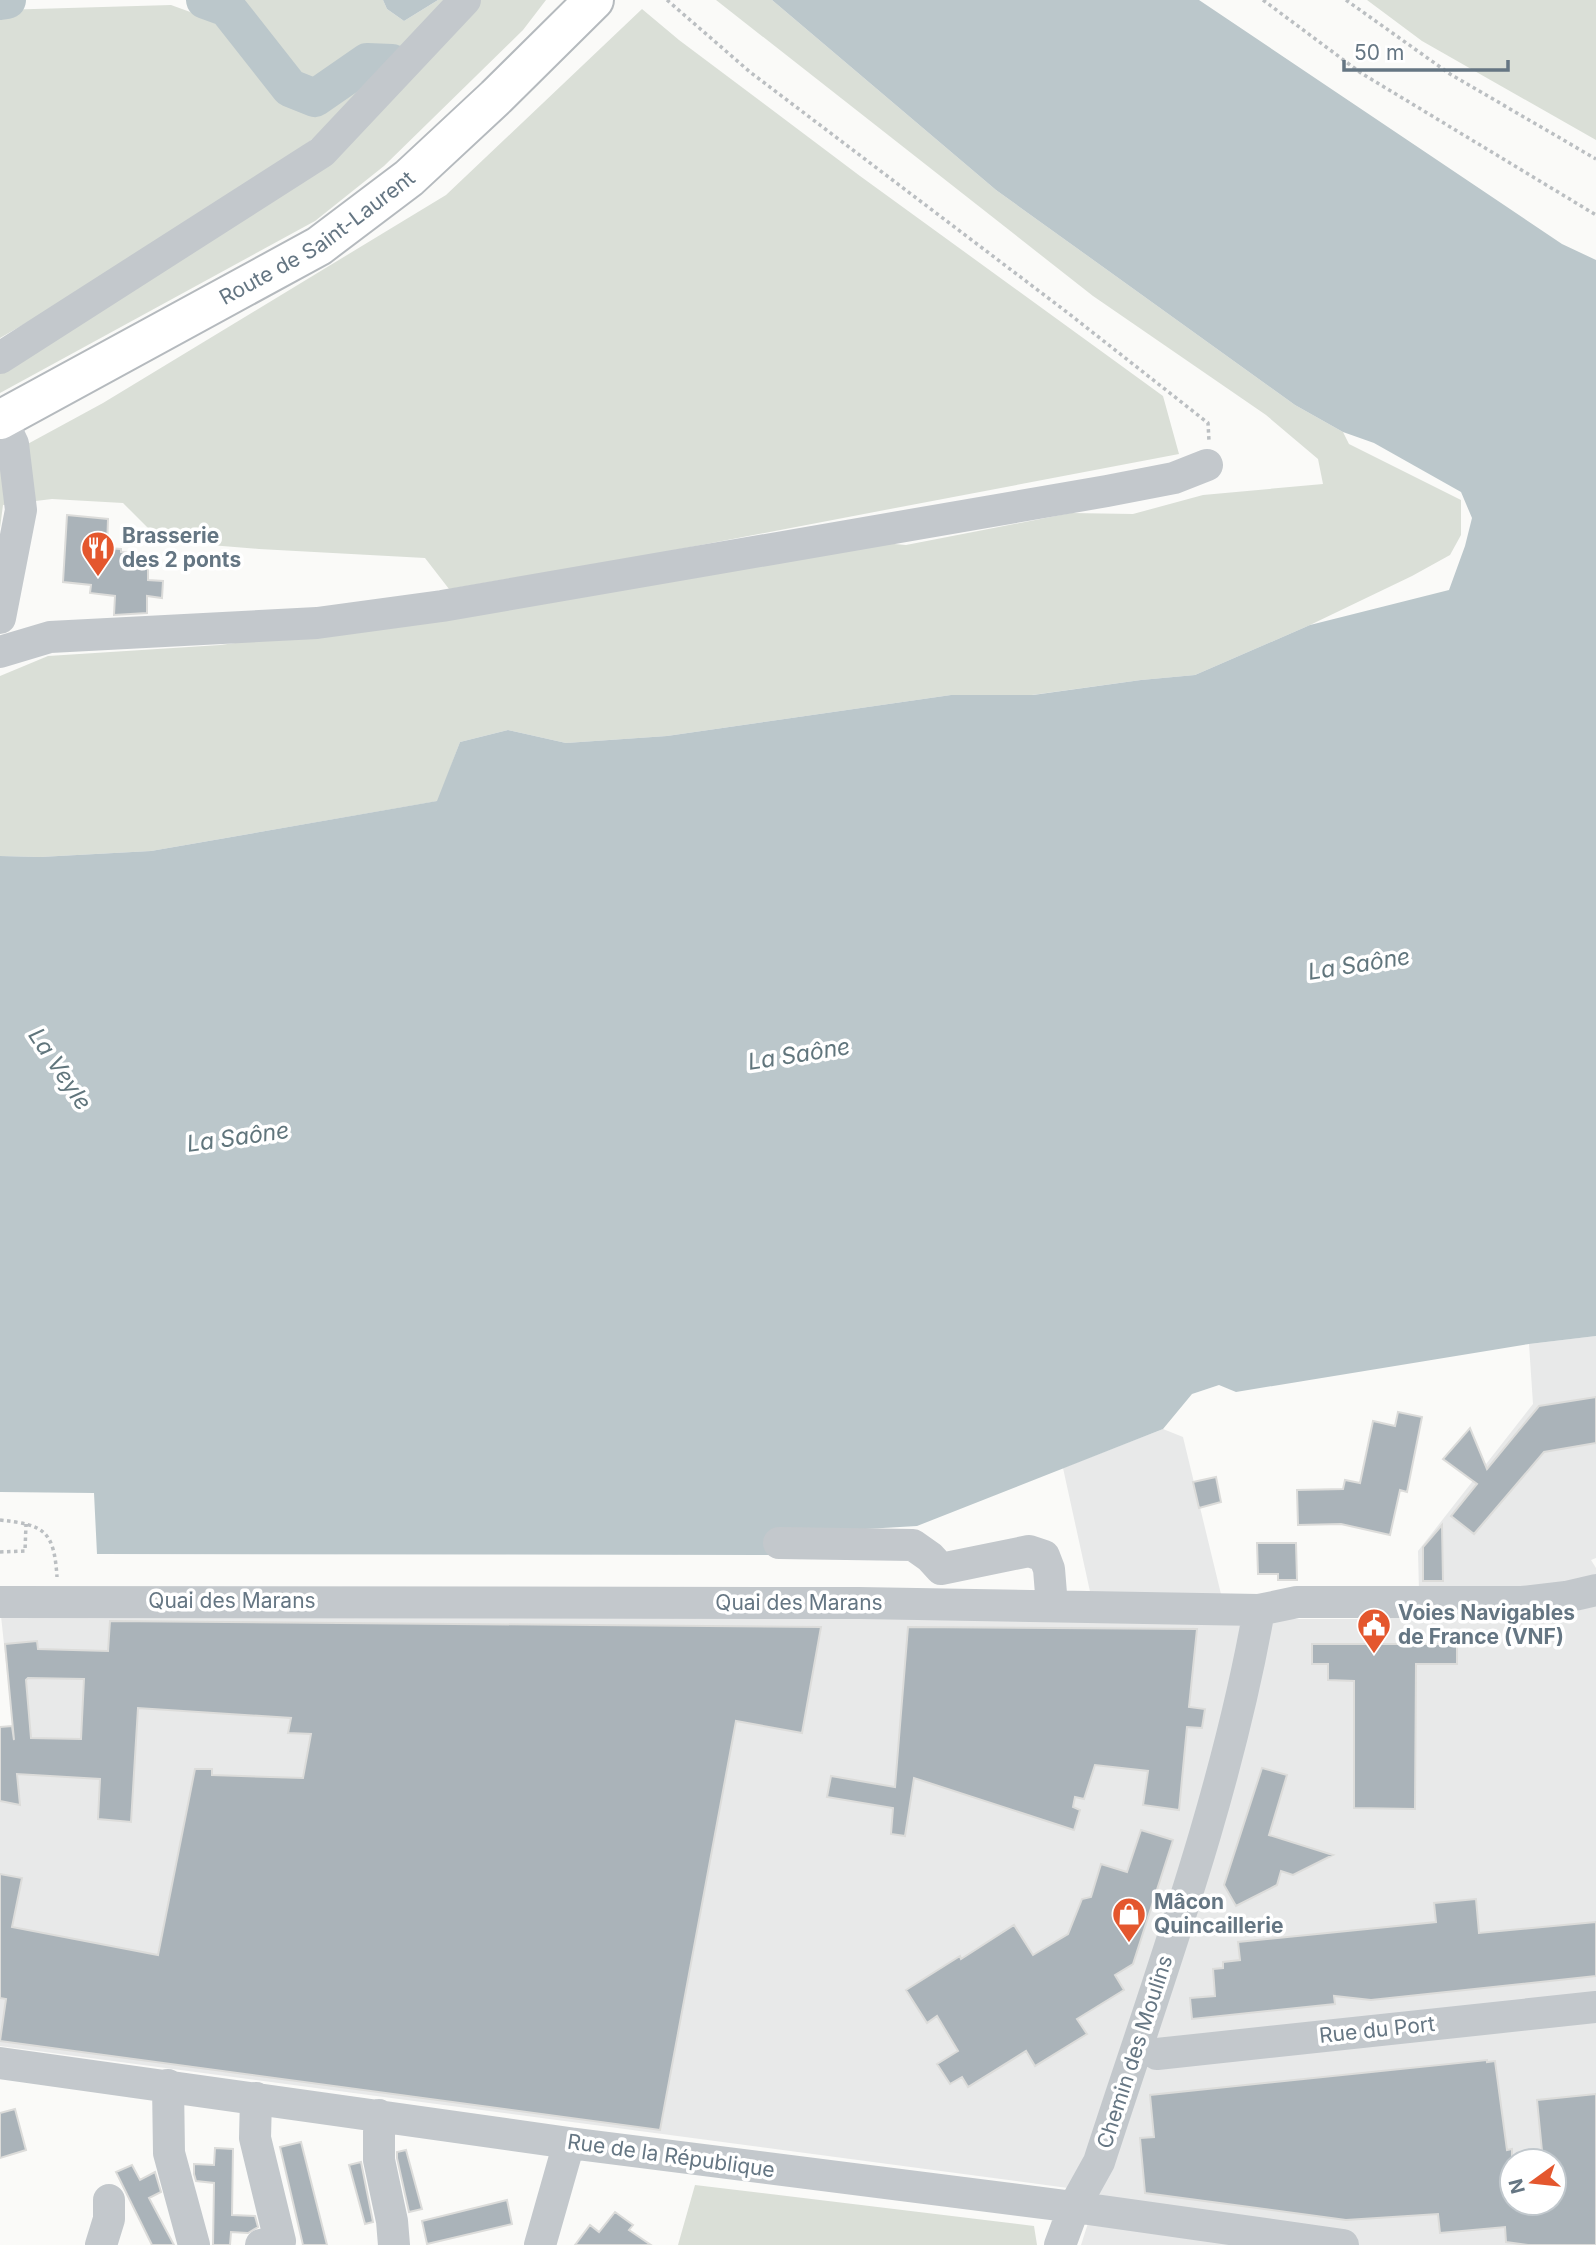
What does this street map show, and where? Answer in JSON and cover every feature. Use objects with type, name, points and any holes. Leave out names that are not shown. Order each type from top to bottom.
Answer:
[{"type":"main road","name":"Route de Saint-Laurent","points":[[1,419],[319,246],[409,178],[594,0]]},
{"type":"street","points":[[0,358],[322,152],[466,0]]},
{"type":"street","points":[[0,618],[21,510],[13,444],[1,419]]},
{"type":"street","points":[[0,652],[50,637],[317,623],[442,606],[1107,491],[1174,478],[1207,466]]},
{"type":"street","points":[[779,1543],[913,1545],[941,1569],[1029,1551],[1044,1556],[1049,1569],[1052,1606]]},
{"type":"street","name":"Quai des Marans","points":[[0,1602],[859,1603],[1259,1610],[1297,1602],[1522,1602],[1566,1597],[1596,1590]]},
{"type":"street","name":"Chemin des Moulins","points":[[1060,2245],[1074,2207],[1099,2162],[1207,1829],[1251,1655],[1259,1610]]},
{"type":"street","name":"Rue du Port","points":[[1157,2054],[1596,2007]]},
{"type":"street","name":"Rue de la République","points":[[0,2063],[569,2143],[1074,2207],[1264,2240],[1343,2245]]},
{"type":"street","points":[[168,2085],[169,2153],[194,2245]]},
{"type":"street","points":[[256,2098],[255,2138],[280,2241],[261,2245]]},
{"type":"street","points":[[379,2115],[379,2160],[394,2245]]},
{"type":"street","points":[[540,2245],[569,2143]]},
{"type":"street","points":[[101,2245],[109,2219],[108,2200]]},
{"type":"path","points":[[667,0],[750,72],[1068,313],[1208,423],[1207,466]]},
{"type":"path","points":[[1263,0],[1361,73],[1596,215]]},
{"type":"path","points":[[1346,0],[1450,74],[1596,159]]},
{"type":"path","points":[[0,1520],[34,1525],[48,1536],[56,1556],[57,1578]]},
{"type":"path","points":[[0,1552],[25,1551],[26,1524]]},
{"type":"shaded area","points":[[244,0],[383,0],[387,9],[404,21],[438,0],[445,0],[322,132],[272,169],[54,307],[0,338],[0,10],[171,5],[215,21]]},
{"type":"shaded area","points":[[475,0],[546,0],[523,30],[384,166],[315,221],[0,393],[0,367],[329,159]]},
{"type":"shaded area","points":[[716,0],[772,0],[996,190],[1295,405],[1343,432],[1349,444],[1461,500],[1461,535],[1450,555],[1310,625],[1195,675],[1032,695],[951,695],[667,736],[566,743],[508,730],[460,742],[438,801],[151,851],[40,857],[0,856],[0,676],[48,656],[220,645],[476,612],[859,541],[906,545],[1071,513],[1133,514],[1203,495],[1323,484],[1318,459],[1266,415],[1093,296]]},
{"type":"shaded area","points":[[1367,0],[1596,0],[1596,140],[1422,41]]},
{"type":"shaded area","points":[[642,9],[679,40],[860,176],[1163,396],[1179,454],[659,553],[449,589],[425,558],[161,541],[123,503],[52,499],[3,505],[0,528],[0,459],[103,403],[446,195]]},
{"type":"shaded area","points":[[1596,1336],[1596,1558],[1591,1560],[1596,1568],[1596,2245],[1081,2245],[1098,2192],[0,2046],[0,1727],[13,1729],[1,1616],[1096,1619],[1063,1468],[1163,1429],[1183,1437],[1227,1619],[1374,1619],[1419,1592],[1418,1551],[1533,1404],[1529,1344]]},
{"type":"shaded area","points":[[695,2185],[1034,2226],[1037,2245],[678,2245]]},
{"type":"water","points":[[383,0],[438,0],[404,21],[387,9]]},
{"type":"water","name":"La Saône","points":[[772,0],[1199,0],[1562,244],[1596,260],[1596,1336],[1529,1344],[1236,1392],[1219,1385],[1192,1394],[1163,1429],[917,1526],[780,1534],[778,1555],[97,1554],[94,1493],[0,1492],[0,856],[40,857],[151,851],[437,801],[460,742],[508,730],[566,743],[667,736],[951,695],[1033,695],[1195,675],[1310,625],[1449,590],[1472,518],[1461,492],[1374,443],[1343,432],[1295,405],[996,190]]},
{"type":"building","points":[[67,515],[108,519],[107,548],[148,555],[148,580],[163,581],[162,598],[147,596],[147,613],[114,615],[115,596],[90,593],[91,585],[63,582]]},
{"type":"building","points":[[1596,1397],[1596,1443],[1544,1452],[1474,1534],[1451,1516],[1477,1484],[1443,1459],[1470,1428],[1487,1469],[1539,1406]]},
{"type":"building","points":[[1398,1412],[1422,1417],[1407,1492],[1400,1490],[1390,1535],[1341,1524],[1298,1525],[1297,1490],[1343,1489],[1345,1480],[1360,1483],[1373,1421],[1395,1426]]},
{"type":"building","points":[[1216,1477],[1221,1502],[1199,1508],[1193,1482]]},
{"type":"building","points":[[1442,1525],[1443,1581],[1423,1581],[1423,1547]]},
{"type":"building","points":[[1257,1543],[1296,1543],[1297,1580],[1278,1580],[1278,1574],[1258,1574]]},
{"type":"building","points":[[110,1621],[821,1627],[802,1733],[736,1721],[660,2130],[0,2041],[6,1999],[0,1998],[0,1874],[22,1878],[12,1927],[158,1955],[195,1769],[212,1769],[212,1775],[303,1778],[311,1734],[288,1733],[291,1718],[138,1708],[131,1822],[98,1819],[100,1779],[17,1774],[20,1805],[0,1801],[0,1727],[12,1726],[14,1740],[5,1644],[37,1641],[38,1649],[108,1651]],"holes":[[[84,1679],[81,1739],[31,1738],[26,1680]]]},
{"type":"building","points":[[908,1627],[1197,1629],[1189,1707],[1205,1709],[1202,1728],[1187,1727],[1179,1810],[1143,1805],[1148,1771],[1095,1765],[1084,1799],[1075,1797],[1073,1807],[1080,1810],[1074,1830],[914,1778],[905,1836],[891,1834],[893,1808],[827,1797],[831,1776],[895,1787]]},
{"type":"building","points":[[1312,1644],[1457,1644],[1457,1664],[1416,1664],[1415,1809],[1354,1808],[1354,1681],[1328,1680],[1328,1664],[1312,1664]]},
{"type":"building","points":[[1262,1768],[1287,1775],[1269,1835],[1333,1855],[1293,1875],[1281,1871],[1277,1885],[1236,1906],[1224,1885]]},
{"type":"building","points":[[1141,1830],[1173,1840],[1133,1964],[1115,1975],[1124,1990],[1077,2019],[1087,2034],[1035,2066],[1026,2051],[968,2087],[962,2077],[950,2084],[937,2064],[958,2051],[937,2016],[927,2023],[906,1990],[1014,1925],[1033,1955],[1068,1934],[1082,1899],[1091,1897],[1101,1864],[1127,1872]]},
{"type":"building","points":[[1476,1899],[1479,1933],[1596,1922],[1596,1976],[1371,2000],[1334,1996],[1335,2004],[1192,2019],[1190,1998],[1215,1996],[1213,1969],[1223,1968],[1223,1962],[1240,1960],[1238,1942],[1436,1922],[1434,1903]]},
{"type":"building","points":[[1495,2061],[1507,2147],[1498,2147],[1498,2217],[1568,2217],[1568,2147],[1542,2147],[1537,2100],[1596,2094],[1596,2245],[1528,2245],[1506,2242],[1505,2227],[1440,2233],[1438,2214],[1346,2220],[1145,2193],[1140,2138],[1154,2137],[1150,2095]]},
{"type":"building","points":[[15,2109],[26,2150],[0,2158],[0,2113]]},
{"type":"building","points":[[301,2142],[327,2245],[303,2245],[280,2147]]},
{"type":"building","points":[[215,2148],[233,2149],[232,2215],[255,2216],[258,2227],[248,2233],[231,2232],[230,2245],[213,2245],[214,2183],[196,2181],[194,2174],[194,2164],[214,2165]]},
{"type":"building","points":[[406,2150],[422,2209],[409,2212],[397,2158],[397,2152]]},
{"type":"building","points":[[361,2162],[373,2222],[365,2224],[349,2165]]},
{"type":"building","points":[[132,2165],[140,2180],[155,2172],[161,2192],[149,2198],[174,2245],[152,2245],[116,2172]]},
{"type":"building","points":[[507,2200],[512,2224],[427,2244],[422,2221]]},
{"type":"building","points":[[615,2212],[633,2225],[629,2230],[651,2245],[575,2245],[590,2225],[599,2232]]},
{"type":"waterway","name":"La Veyle","points":[[0,1],[7,0]]},
{"type":"waterway","name":"La Veyle","points":[[205,0],[227,8],[290,88],[315,98],[367,62],[392,63]]},
{"type":"place","name":"Brasserie des 2 ponts","points":[[98,578]]},
{"type":"place","name":"Voies Navigables de France (VNF)","points":[[1374,1655]]},
{"type":"place","name":"Mâcon Quincaillerie","points":[[1129,1944]]}]
